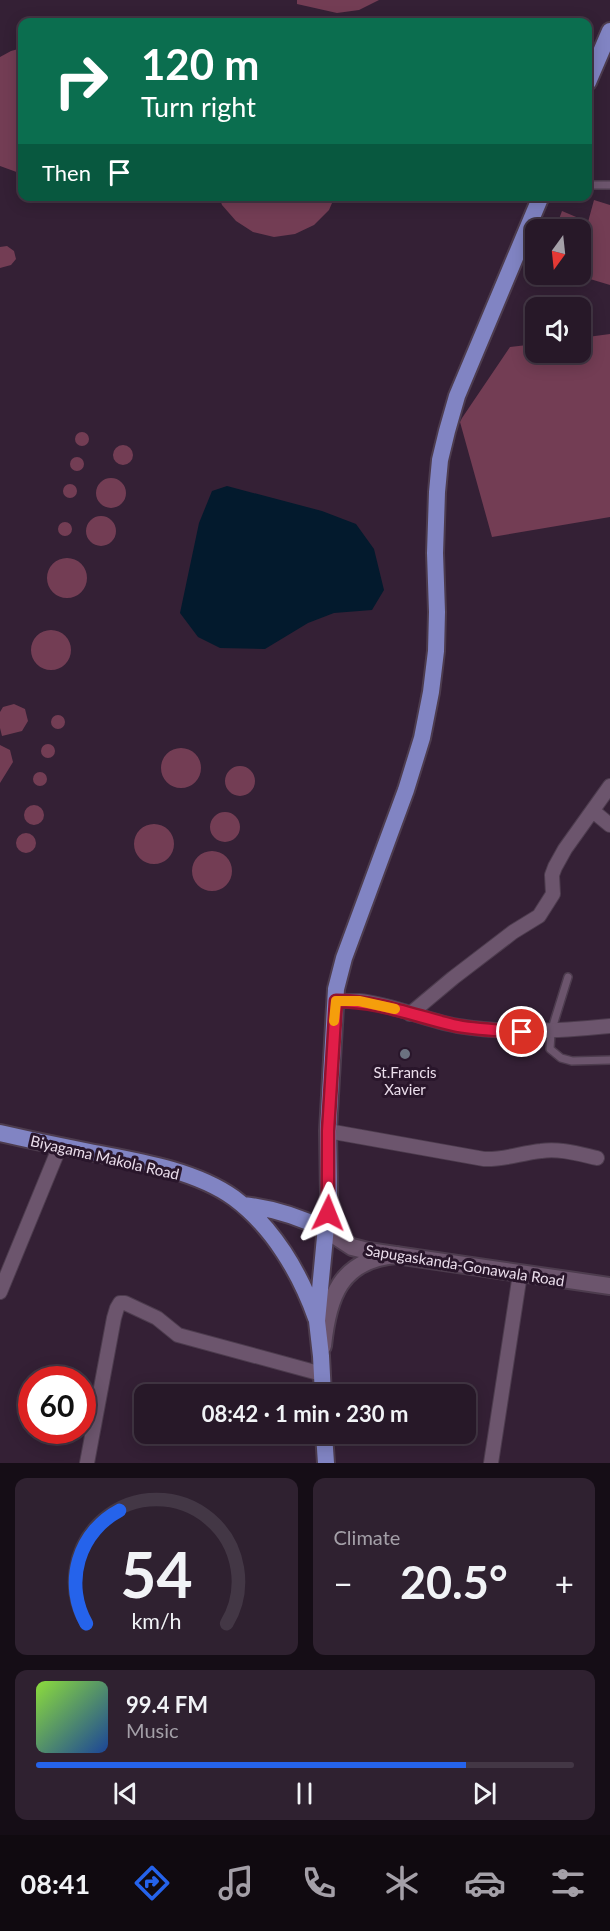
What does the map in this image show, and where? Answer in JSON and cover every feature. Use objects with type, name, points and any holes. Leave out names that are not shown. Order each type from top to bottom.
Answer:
[{"type":"main road","points":[[592,73],[610,31]]},
{"type":"main road","points":[[322,1384],[317,1321],[329,1195],[328,1131],[336,989],[344,958],[422,738],[437,642],[436,492],[447,430],[457,396],[539,201]]},
{"type":"main road","name":"Biyagama Makola Road","points":[[0,1133],[146,1163],[192,1177],[223,1191],[243,1205],[265,1227],[286,1257],[308,1296],[317,1321]]},
{"type":"main road","points":[[243,1205],[273,1210],[326,1230]]},
{"type":"main road","points":[[325,1444],[326,1463]]},
{"type":"street","points":[[410,1014],[513,932],[539,916],[553,894],[552,875],[555,867],[565,849],[610,786]]},
{"type":"street","points":[[593,811],[610,825]]},
{"type":"street","points":[[336,1001],[359,1001],[454,1025],[480,1029],[551,1032],[610,1026]]},
{"type":"street","points":[[328,1131],[484,1159],[497,1159],[541,1150],[572,1152],[597,1158]]},
{"type":"street","points":[[0,1292],[60,1146]]},
{"type":"street","name":"Sapugaskanda-Gonawala Road","points":[[326,1230],[352,1247],[396,1256],[610,1287]]},
{"type":"street","points":[[321,1356],[329,1306],[338,1287],[354,1270],[367,1262],[396,1256]]},
{"type":"street","points":[[490,1463],[520,1275]]},
{"type":"street","points":[[87,1463],[117,1308],[120,1304],[125,1303],[157,1318],[178,1335],[322,1374]]},
{"type":"lane","points":[[592,185],[610,185]]},
{"type":"lane","points":[[568,977],[551,1032],[550,1049],[561,1058],[572,1061],[610,1060]]},
{"type":"water","points":[[227,486],[322,511],[356,524],[374,549],[384,590],[372,610],[334,613],[308,623],[265,649],[220,648],[198,637],[180,613],[199,523],[212,491]]},
{"type":"building","points":[[297,0],[379,0],[359,10],[337,13],[297,4]]},
{"type":"building","points":[[18,49],[18,173],[0,166],[0,57]]},
{"type":"building","points":[[594,200],[610,205],[610,285],[591,279],[591,219],[589,219]]},
{"type":"building","points":[[221,201],[333,201],[329,210],[314,225],[295,234],[274,237],[253,232],[236,221]]},
{"type":"building","points":[[562,211],[581,219],[559,219]]},
{"type":"building","points":[[7,246],[14,251],[16,259],[11,265],[0,268],[0,247]]},
{"type":"building","points":[[610,334],[610,517],[492,537],[460,422],[510,347],[525,345],[525,363],[591,363],[591,337]]},
{"type":"building","points":[[79,432],[85,432],[89,439],[85,446],[79,446],[75,442],[75,436]]},
{"type":"building","points":[[123,445],[130,448],[133,455],[130,462],[123,465],[116,462],[113,455],[116,448]]},
{"type":"building","points":[[74,457],[80,457],[84,464],[80,471],[74,471],[70,467],[70,461]]},
{"type":"building","points":[[111,478],[117,479],[125,487],[125,499],[117,507],[111,508],[105,507],[97,499],[96,493],[97,487],[105,479]]},
{"type":"building","points":[[67,484],[73,484],[77,491],[73,498],[67,498],[63,494],[63,488]]},
{"type":"building","points":[[101,516],[107,517],[115,525],[115,537],[107,545],[101,546],[95,545],[87,537],[86,531],[87,525],[95,517]]},
{"type":"building","points":[[62,522],[68,522],[72,529],[68,536],[62,536],[58,532],[58,526]]},
{"type":"building","points":[[67,558],[75,559],[81,564],[86,570],[86,586],[81,592],[75,597],[67,598],[59,597],[53,592],[48,586],[47,578],[48,570],[53,564],[59,559]]},
{"type":"building","points":[[51,630],[59,631],[65,636],[70,642],[70,658],[65,664],[59,669],[51,670],[43,669],[37,664],[32,658],[31,650],[32,642],[37,636],[43,631]]},
{"type":"building","points":[[14,704],[25,709],[28,721],[22,731],[2,736],[0,712],[3,707]]},
{"type":"building","points":[[55,715],[61,715],[65,722],[61,729],[55,729],[51,725],[51,719]]},
{"type":"building","points":[[45,744],[51,744],[55,751],[51,758],[45,758],[41,754],[41,748]]},
{"type":"building","points":[[0,745],[10,750],[13,762],[0,783]]},
{"type":"building","points":[[181,748],[189,749],[195,754],[200,760],[200,776],[195,782],[189,787],[181,788],[173,787],[167,782],[162,776],[161,768],[162,760],[167,754],[173,749]]},
{"type":"building","points":[[240,766],[246,767],[254,775],[254,787],[246,795],[240,796],[234,795],[226,787],[225,781],[226,775],[234,767]]},
{"type":"building","points":[[37,772],[43,772],[47,779],[43,786],[37,786],[33,782],[33,776]]},
{"type":"building","points":[[34,805],[41,808],[44,815],[41,822],[34,825],[27,822],[24,815],[27,808]]},
{"type":"building","points":[[225,812],[231,813],[239,821],[239,833],[231,841],[225,842],[219,841],[211,833],[210,827],[211,821],[219,813]]},
{"type":"building","points":[[154,824],[162,825],[168,830],[173,836],[173,852],[168,858],[162,863],[154,864],[146,863],[140,858],[135,852],[134,844],[135,836],[140,830],[146,825]]},
{"type":"building","points":[[26,833],[33,836],[36,843],[33,850],[26,853],[19,850],[16,843],[19,836]]},
{"type":"building","points":[[212,851],[220,852],[226,857],[231,863],[231,879],[226,885],[220,890],[212,891],[204,890],[198,885],[193,879],[192,871],[193,863],[198,857],[204,852]]},
{"type":"slow traffic","points":[[334,1021],[336,1001],[359,1001],[395,1009]]},
{"type":"place","name":"St.Francis Xavier","points":[[405,1054]]},
{"type":"route","points":[[328,1213],[328,1131],[336,1001],[359,1001],[454,1025],[522,1032]]}]
